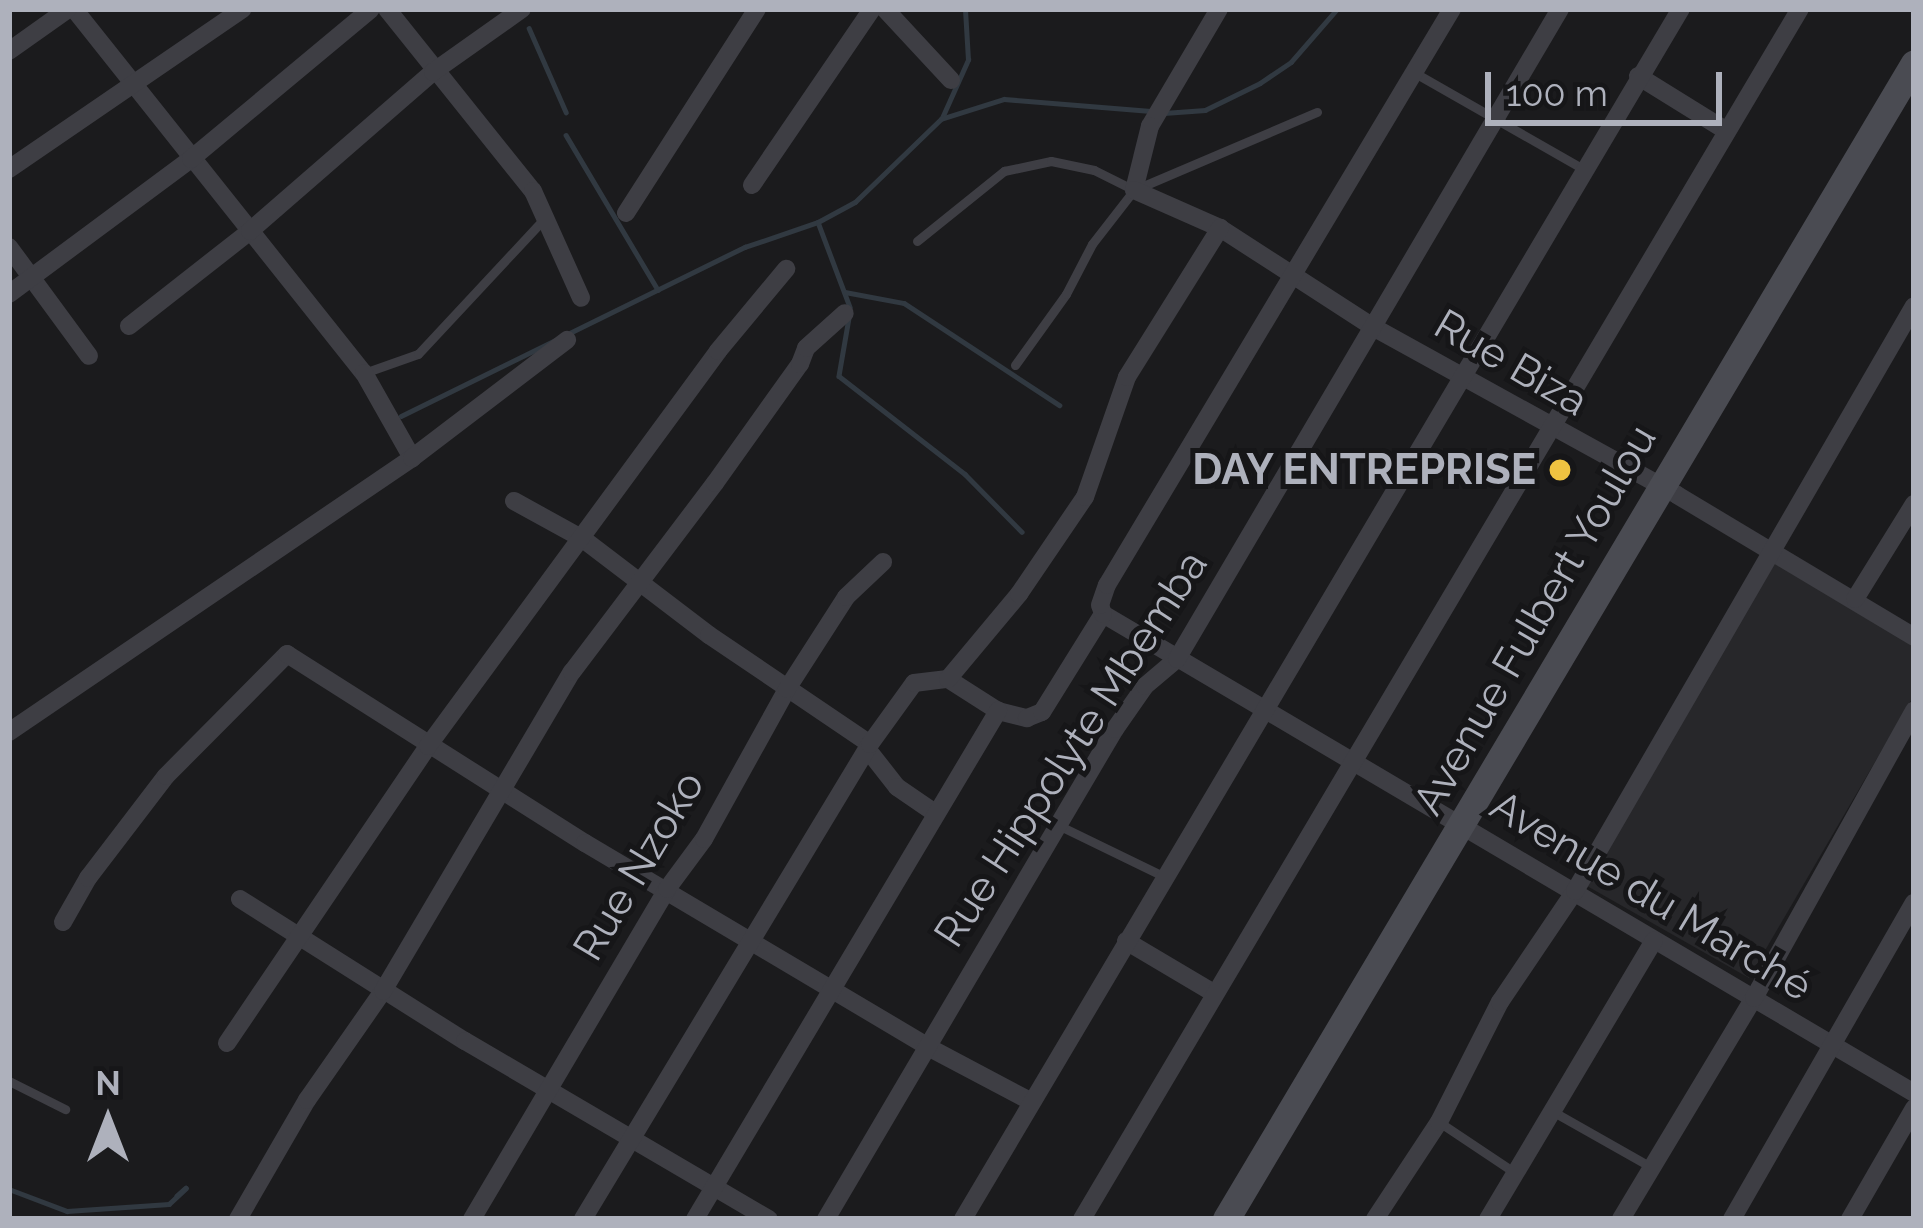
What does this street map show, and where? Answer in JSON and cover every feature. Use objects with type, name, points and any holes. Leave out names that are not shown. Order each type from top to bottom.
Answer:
[{"type":"main road","name":"Avenue Fulbert Youlou","points":[[1226,1219],[1914,63]]},
{"type":"street","points":[[10,167],[136,87],[243,9]]},
{"type":"street","points":[[9,294],[191,159],[370,9]]},
{"type":"street","points":[[387,9],[533,191],[581,298]]},
{"type":"street","points":[[129,326],[250,231],[433,72],[521,9]]},
{"type":"street","points":[[626,214],[757,9]]},
{"type":"street","points":[[752,185],[872,9]]},
{"type":"street","points":[[885,9],[951,80]]},
{"type":"street","points":[[1134,190],[1150,126],[1219,9]]},
{"type":"street","points":[[583,1219],[869,747],[914,682],[948,680],[998,711],[1027,718],[1042,712],[1103,614],[1100,605],[1107,584],[1298,274],[1452,9]]},
{"type":"street","name":"Rue Hippolyte Mbemba","points":[[826,1219],[1145,686],[1177,659],[1560,9]]},
{"type":"street","points":[[963,1219],[1681,9]]},
{"type":"street","points":[[1082,1219],[1212,992],[1355,764],[1800,9]]},
{"type":"street","points":[[9,51],[77,11],[364,373],[412,458]]},
{"type":"street","points":[[1638,76],[1725,130]]},
{"type":"street","name":"Rue Biza","points":[[1134,190],[1220,228],[1298,274],[1373,327],[1662,487],[1914,637]]},
{"type":"street","points":[[948,680],[1019,595],[1084,497],[1127,377],[1220,228]]},
{"type":"street","points":[[9,248],[88,356]]},
{"type":"street","points":[[227,1042],[428,746],[718,351],[786,269]]},
{"type":"street","points":[[1375,1219],[1439,1122],[1500,1002],[1575,891],[1914,306]]},
{"type":"street","points":[[246,1216],[307,1100],[383,992],[499,790],[635,581],[728,466],[800,364],[806,348],[845,313]]},
{"type":"street","points":[[9,733],[412,458],[567,340]]},
{"type":"street","points":[[514,502],[584,539],[635,581],[869,747],[897,787],[935,812]]},
{"type":"street","points":[[1855,599],[1914,504]]},
{"type":"street","name":"Rue Nzoko","points":[[472,1219],[667,889],[704,839],[787,689],[847,597],[883,562]]},
{"type":"street","name":"Avenue du Marché","points":[[1103,614],[1914,1093]]},
{"type":"street","points":[[63,922],[166,776],[281,657],[295,656],[499,790],[928,1047],[1030,1101]]},
{"type":"street","points":[[695,1219],[998,711]]},
{"type":"street","points":[[1621,1219],[1754,998],[1914,711]]},
{"type":"street","points":[[240,899],[383,992],[769,1219]]},
{"type":"street","points":[[1733,1218],[1914,903]]},
{"type":"street","points":[[1126,941],[1212,992]]},
{"type":"street","points":[[1488,1219],[1654,941]]},
{"type":"street","points":[[1850,1219],[1914,1108]]},
{"type":"lane","points":[[1415,73],[1582,169]]},
{"type":"lane","points":[[1015,365],[1066,294],[1092,244],[1134,190],[1317,112]]},
{"type":"lane","points":[[917,242],[963,199],[1004,171],[1051,161],[1094,170],[1134,190]]},
{"type":"lane","points":[[364,373],[418,354],[547,216]]},
{"type":"lane","points":[[1058,825],[1165,877]]},
{"type":"lane","points":[[9,1081],[65,1109]]},
{"type":"lane","points":[[1552,1111],[1651,1167]]},
{"type":"lane","points":[[1439,1122],[1515,1173]]},
{"type":"shaded area","points":[[1771,550],[1914,637],[1914,695],[1749,978],[1580,882]]},
{"type":"waterway","points":[[942,118],[968,60],[965,9]]},
{"type":"waterway","points":[[1164,113],[1205,110],[1260,83],[1291,62],[1337,9]]},
{"type":"waterway","points":[[529,28],[566,112]]},
{"type":"waterway","points":[[401,416],[745,247],[818,222],[855,202],[941,119],[1004,99],[1151,111]]},
{"type":"waterway","points":[[566,135],[658,290]]},
{"type":"waterway","points":[[818,222],[850,307]]},
{"type":"waterway","points":[[845,292],[904,303],[1059,405]]},
{"type":"waterway","points":[[849,318],[839,376],[965,474],[1022,532]]},
{"type":"waterway","points":[[9,1189],[67,1211],[169,1204],[186,1188],[177,1196]]},
{"type":"place","name":"DAY ENTREPRISE","points":[[1560,470]]}]
